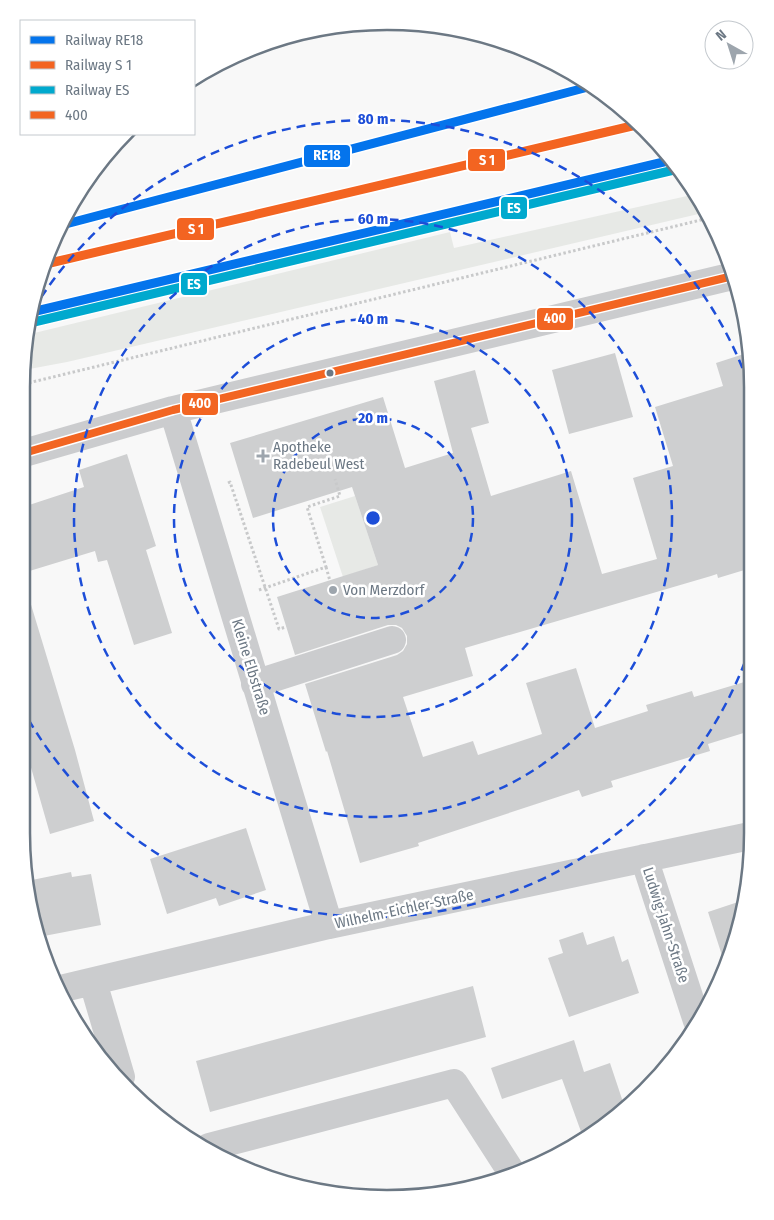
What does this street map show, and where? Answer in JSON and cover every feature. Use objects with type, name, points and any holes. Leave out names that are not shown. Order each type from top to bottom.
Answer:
[{"type":"street","points":[[30,451],[173,410],[727,278]]},
{"type":"street","name":"Kleine Elbstraße","points":[[173,410],[328,925]]},
{"type":"street","points":[[255,684],[392,640]]},
{"type":"street","name":"Wilhelm-Eichler-Straße","points":[[65,988],[328,925],[744,837]]},
{"type":"street","name":"Ludwig-Jahn-Straße","points":[[644,858],[695,1014]]},
{"type":"street","points":[[93,982],[118,1067]]},
{"type":"street","points":[[215,1145],[454,1082],[509,1168]]},
{"type":"path","points":[[30,382],[702,220]]},
{"type":"path","points":[[330,581],[307,507],[340,496],[335,479]]},
{"type":"path","points":[[286,627],[279,629],[265,587],[326,567]]},
{"type":"shaded area","points":[[688,196],[699,214],[67,362],[31,369],[34,333],[450,232],[454,248]]},
{"type":"shaded area","points":[[355,496],[378,565],[343,577],[320,507]]},
{"type":"building","points":[[615,353],[633,417],[569,434],[552,370]]},
{"type":"building","points":[[742,355],[744,387],[744,570],[718,578],[717,574],[465,648],[473,676],[403,697],[423,757],[473,741],[478,755],[542,734],[526,683],[576,668],[595,728],[648,711],[646,705],[692,691],[694,697],[744,682],[744,733],[708,744],[710,751],[611,781],[613,787],[582,797],[579,790],[418,843],[419,846],[360,863],[305,684],[397,655],[403,651],[407,644],[407,636],[402,628],[396,625],[388,625],[295,655],[277,597],[378,565],[352,487],[253,518],[230,443],[383,397],[405,468],[453,453],[434,381],[475,370],[489,423],[471,428],[491,496],[571,471],[602,574],[657,559],[633,478],[673,466],[655,407],[723,386],[716,363]]},
{"type":"building","points":[[127,454],[156,546],[146,550],[172,633],[134,645],[107,560],[98,562],[95,551],[30,571],[30,505],[84,487],[79,470]]},
{"type":"building","points":[[30,601],[75,750],[94,821],[50,834],[30,764]]},
{"type":"building","points":[[246,828],[266,890],[219,906],[216,898],[167,914],[150,859]]},
{"type":"building","points":[[71,872],[72,877],[91,874],[101,925],[45,936],[33,880]]},
{"type":"building","points":[[737,902],[722,956],[708,912]]},
{"type":"building","points":[[583,932],[587,945],[614,936],[622,962],[628,959],[639,993],[569,1017],[548,958],[563,953],[559,940]]},
{"type":"building","points":[[473,986],[486,1037],[210,1112],[196,1061]]},
{"type":"building","points":[[574,1040],[584,1072],[610,1063],[623,1101],[581,1132],[562,1079],[502,1099],[491,1068]]},
{"type":"rail line","name":"RE18","points":[[70,223],[583,88]]},
{"type":"rail line","name":"RE18","points":[[38,310],[663,162]]},
{"type":"rail line","name":"ES","points":[[36,321],[671,171]]},
{"type":"transit line","points":[[52,262],[630,126]]},
{"type":"transit line","name":"400","points":[[30,451],[173,410],[727,278]]},
{"type":"place","name":"Apotheke Radebeul West","points":[[263,456]]},
{"type":"place","name":"Von Merzdorf","points":[[333,590]]}]
